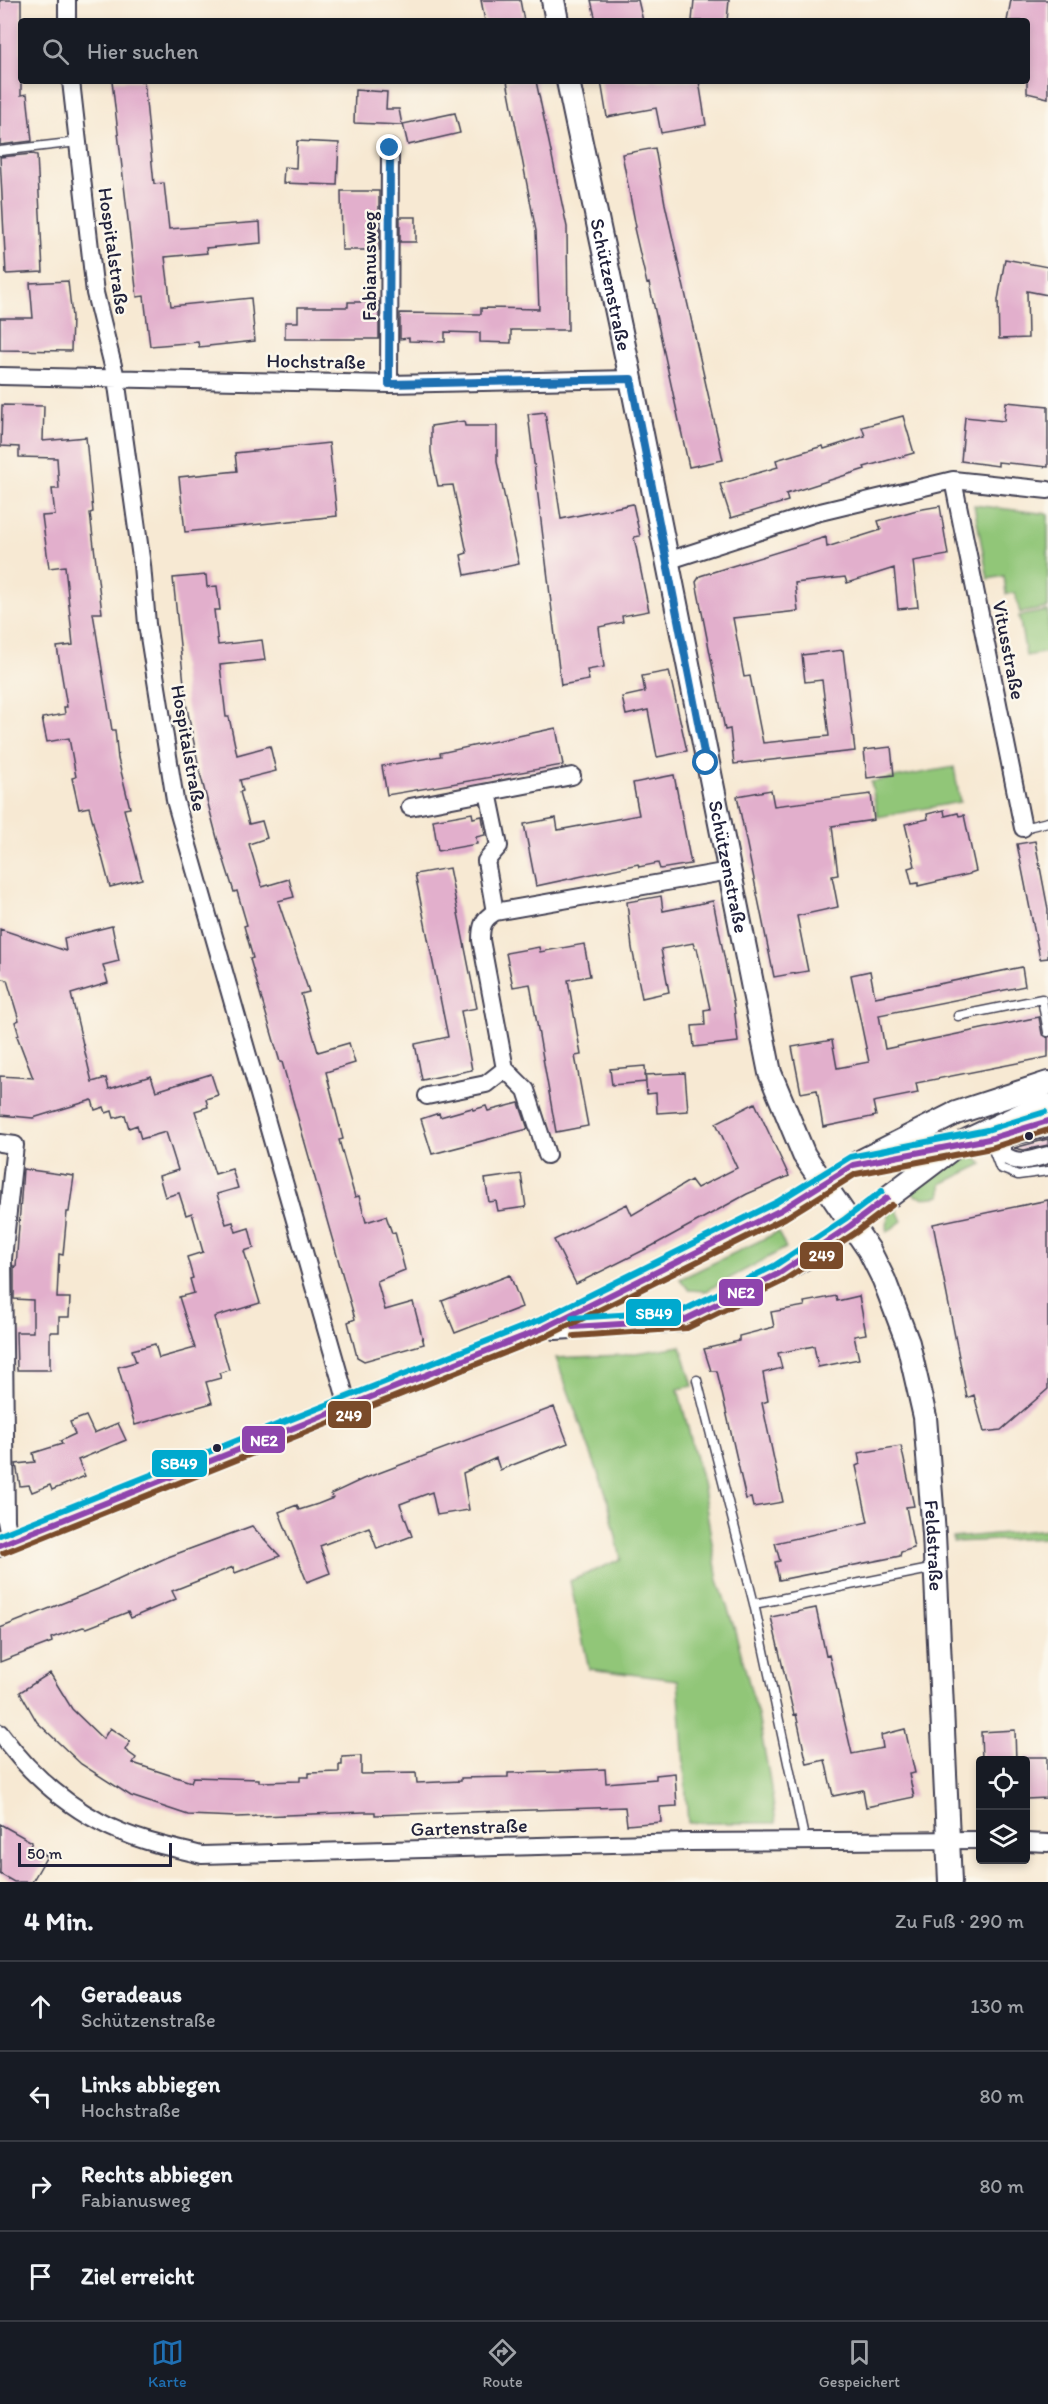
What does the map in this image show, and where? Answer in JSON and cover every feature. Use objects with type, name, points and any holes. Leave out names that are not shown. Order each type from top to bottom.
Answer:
[{"type":"main road","points":[[553,0],[556,18]]},
{"type":"main road","name":"Schützenstraße","points":[[569,84],[631,379],[772,1083],[804,1155],[850,1226]]},
{"type":"main road","points":[[5,1543],[544,1328],[781,1210],[853,1165],[956,1113],[1048,1083]]},
{"type":"main road","points":[[544,1328],[684,1320],[778,1274],[850,1226],[957,1144],[1025,1113],[1048,1106]]},
{"type":"main road","name":"Feldstraße","points":[[850,1226],[869,1250],[909,1343],[925,1417],[935,1568],[950,1882]]},
{"type":"street","points":[[67,0],[67,18]]},
{"type":"street","name":"Hospitalstraße","points":[[70,84],[95,293],[116,378],[142,565],[147,624],[175,800],[348,1406]]},
{"type":"street","name":"Fabianusweg","points":[[389,384],[390,148]]},
{"type":"street","name":"Hochstraße","points":[[0,376],[389,384],[631,379]]},
{"type":"street","points":[[668,561],[816,513],[953,480],[1048,490]]},
{"type":"street","name":"Vitusstraße","points":[[953,480],[1023,828]]},
{"type":"street","points":[[410,807],[572,776]]},
{"type":"street","points":[[488,792],[499,846],[486,861],[495,912]]},
{"type":"street","points":[[548,1155],[526,1090],[506,1069],[481,940],[481,928],[486,918],[495,912],[729,871]]},
{"type":"street","points":[[427,1096],[486,1084],[506,1069]]},
{"type":"street","points":[[1048,1128],[1009,1137],[1003,1144],[1003,1154],[1012,1161],[1021,1162],[1048,1155]]},
{"type":"street","points":[[0,1143],[15,1145],[3,1259],[5,1543]]},
{"type":"street","name":"Gartenstraße","points":[[0,1733],[16,1755],[62,1798],[101,1823],[151,1843],[202,1856],[687,1842],[976,1840]]},
{"type":"street","points":[[1030,1842],[1048,1843]]},
{"type":"lane","points":[[0,151],[78,142]]},
{"type":"lane","points":[[1023,828],[1048,822]]},
{"type":"lane","points":[[958,1016],[1042,999],[1048,1032]]},
{"type":"lane","points":[[853,1165],[989,1139],[1048,1121]]},
{"type":"lane","points":[[989,1139],[1000,1168],[1018,1175],[1048,1171]]},
{"type":"lane","points":[[697,1380],[754,1604],[805,1842]]},
{"type":"lane","points":[[754,1604],[935,1568]]},
{"type":"green space","points":[[974,505],[1048,514],[1048,608],[1020,613],[1015,593],[1006,594],[1004,576],[988,579]]},
{"type":"green space","points":[[1048,611],[1048,652],[1026,656],[1019,616]]},
{"type":"green space","points":[[954,767],[960,802],[878,817],[871,782]]},
{"type":"green space","points":[[960,1155],[975,1157],[983,1164],[941,1184],[941,1196],[920,1197],[909,1190]]},
{"type":"green space","points":[[894,1204],[902,1221],[887,1232],[888,1212]]},
{"type":"green space","points":[[778,1232],[786,1248],[706,1291],[689,1290],[680,1279]]},
{"type":"green space","points":[[681,1346],[693,1386],[678,1389],[702,1482],[718,1580],[734,1627],[758,1716],[776,1823],[688,1823],[678,1680],[589,1669],[570,1581],[621,1559],[607,1497],[556,1358],[623,1355]]},
{"type":"green space","points":[[1048,1529],[1048,1538],[953,1542],[953,1538]]},
{"type":"building","points":[[0,0],[21,0],[21,18],[18,18],[18,84],[21,84],[21,95],[27,94],[32,141],[0,145]]},
{"type":"building","points":[[481,0],[520,0],[523,18],[484,18]]},
{"type":"building","points":[[591,0],[638,0],[642,18],[595,18]]},
{"type":"building","points":[[694,0],[729,0],[727,18],[692,18]]},
{"type":"building","points":[[1011,0],[1048,0],[1048,98],[1027,93],[1027,84],[1030,84],[1030,18],[1008,18]]},
{"type":"building","points":[[112,84],[144,84],[154,184],[164,183],[169,229],[260,222],[261,243],[206,248],[207,253],[165,257],[171,306],[251,298],[255,341],[199,347],[198,342],[150,346],[144,296],[137,297]]},
{"type":"building","points":[[508,84],[537,84],[567,227],[568,330],[511,330],[511,343],[480,342],[480,333],[445,332],[445,342],[400,339],[400,313],[481,314],[481,308],[539,309],[536,231]]},
{"type":"building","points":[[602,84],[699,84],[706,125],[661,133],[656,108],[607,117]]},
{"type":"building","points":[[355,90],[387,92],[386,109],[399,109],[402,125],[354,123]]},
{"type":"building","points":[[455,113],[460,133],[408,145],[403,124]]},
{"type":"building","points":[[297,141],[339,143],[337,185],[283,183],[284,167],[296,168]]},
{"type":"building","points":[[655,148],[665,204],[723,460],[689,467],[649,283],[647,284],[634,228],[636,227],[622,154]]},
{"type":"building","points":[[37,155],[43,272],[6,274],[0,157]]},
{"type":"building","points":[[341,191],[379,191],[379,250],[342,250]]},
{"type":"building","points":[[400,217],[416,217],[416,242],[400,242]]},
{"type":"building","points":[[1005,259],[1048,267],[1048,295],[1027,291],[1028,338],[999,339],[998,300]]},
{"type":"building","points":[[68,281],[72,317],[71,351],[0,350],[0,318],[33,318],[30,283]]},
{"type":"building","points":[[348,302],[379,302],[379,339],[285,339],[285,322],[298,322],[298,307],[348,307]]},
{"type":"building","points":[[1006,402],[1048,406],[1048,467],[998,462],[998,466],[961,461],[965,417],[1004,421]]},
{"type":"building","points":[[2,405],[44,406],[43,441],[86,437],[93,512],[90,513],[102,613],[93,613],[112,730],[115,730],[118,759],[130,808],[124,809],[142,879],[110,887],[89,807],[79,809],[72,778],[76,777],[69,738],[47,742],[42,718],[65,714],[64,707],[67,707],[57,647],[73,645],[65,566],[49,568],[42,516],[55,515],[52,489],[59,489],[57,458],[19,457],[19,447],[1,446]]},
{"type":"building","points":[[545,412],[561,519],[633,504],[640,536],[634,537],[649,611],[622,616],[623,622],[599,627],[604,667],[587,670],[589,680],[561,685],[528,414]]},
{"type":"building","points":[[903,416],[914,453],[864,467],[865,469],[786,494],[788,501],[731,518],[720,484],[778,467],[776,460],[823,446],[824,449],[865,436],[862,427]]},
{"type":"building","points":[[464,421],[465,426],[497,426],[497,462],[519,564],[465,575],[461,555],[467,553],[453,485],[438,486],[431,453],[431,426]]},
{"type":"building","points":[[329,443],[337,516],[185,532],[179,477],[237,471],[235,453]]},
{"type":"building","points":[[940,506],[948,555],[913,561],[918,607],[898,609],[894,568],[847,583],[845,577],[795,583],[798,611],[733,618],[744,677],[750,676],[763,743],[829,736],[822,680],[805,682],[802,655],[843,650],[855,751],[734,764],[730,729],[725,730],[696,582],[700,576],[826,537],[827,547],[881,530],[878,521]]},
{"type":"building","points":[[206,575],[207,587],[217,586],[220,610],[214,610],[218,645],[262,640],[265,660],[220,665],[226,717],[229,717],[237,755],[270,746],[276,771],[240,780],[243,791],[240,792],[249,824],[262,821],[267,838],[249,844],[262,887],[289,879],[294,897],[278,901],[309,992],[301,994],[318,1052],[349,1043],[355,1063],[326,1072],[343,1139],[339,1140],[355,1197],[359,1196],[366,1222],[386,1216],[392,1233],[395,1232],[405,1270],[377,1281],[385,1310],[413,1302],[424,1344],[364,1361],[357,1357],[348,1322],[355,1319],[282,1062],[280,1062],[250,959],[253,958],[244,926],[247,925],[217,838],[200,773],[186,703],[173,578]]},
{"type":"building","points":[[669,671],[687,751],[657,757],[648,710],[626,715],[622,697],[645,692],[642,676]]},
{"type":"building","points":[[556,728],[563,765],[387,795],[382,766],[441,756],[440,753]]},
{"type":"building","points":[[891,747],[894,775],[867,778],[864,750]]},
{"type":"building","points":[[674,775],[691,864],[660,869],[658,863],[639,867],[638,864],[536,886],[524,824],[556,818],[558,830],[639,815],[633,783]]},
{"type":"building","points":[[771,790],[774,806],[871,794],[874,820],[832,826],[838,875],[832,876],[838,907],[797,916],[808,971],[774,977],[737,796]]},
{"type":"building","points":[[944,810],[945,816],[958,813],[959,816],[964,815],[976,871],[918,886],[918,883],[912,884],[908,868],[915,866],[905,824],[928,819],[927,814]]},
{"type":"building","points":[[472,813],[473,818],[482,816],[485,835],[476,837],[477,844],[438,851],[433,820]]},
{"type":"building","points":[[1035,841],[1048,909],[1048,958],[1040,959],[1017,844]]},
{"type":"building","points":[[449,868],[477,1008],[461,1011],[472,1070],[422,1080],[415,1044],[448,1037],[415,874]]},
{"type":"building","points":[[661,896],[663,911],[713,901],[734,1006],[738,1042],[694,1047],[692,1026],[705,1025],[704,1010],[710,1009],[697,948],[695,949],[693,943],[661,949],[669,992],[642,998],[632,948],[627,902]]},
{"type":"building","points":[[112,926],[119,961],[103,965],[108,983],[71,994],[92,1082],[106,1078],[109,1089],[151,1076],[156,1091],[211,1074],[218,1095],[206,1099],[208,1107],[195,1111],[215,1174],[232,1169],[238,1188],[217,1194],[226,1224],[233,1222],[236,1232],[249,1228],[254,1248],[244,1251],[260,1303],[214,1317],[229,1370],[219,1373],[221,1378],[206,1382],[212,1403],[135,1425],[118,1367],[136,1362],[132,1350],[155,1344],[159,1358],[195,1348],[179,1297],[194,1293],[190,1279],[193,1278],[187,1257],[203,1252],[192,1213],[186,1215],[179,1193],[165,1197],[159,1176],[178,1170],[166,1132],[141,1139],[137,1125],[129,1128],[125,1115],[114,1118],[112,1111],[106,1113],[104,1107],[95,1110],[92,1100],[33,1118],[0,1115],[0,1076],[33,1078],[17,1036],[19,1035],[15,1022],[19,1020],[7,980],[0,978],[0,929],[66,951],[64,938]]},
{"type":"building","points":[[584,944],[590,976],[568,980],[581,1055],[575,1056],[588,1126],[556,1132],[530,984],[513,987],[506,953],[539,947],[540,952]]},
{"type":"building","points":[[1022,967],[1025,986],[879,1015],[885,1049],[1039,1017],[1042,1034],[1048,1038],[1048,1057],[916,1083],[918,1093],[873,1102],[876,1116],[823,1127],[817,1090],[801,1093],[792,1047],[832,1040],[837,1068],[869,1062],[851,975],[870,971],[875,997]]},
{"type":"building","points":[[645,1066],[646,1082],[612,1085],[610,1069]]},
{"type":"building","points":[[685,1073],[688,1111],[657,1113],[656,1093],[647,1094],[645,1075]]},
{"type":"building","points":[[519,1103],[528,1129],[432,1154],[421,1119],[439,1113],[440,1117],[486,1106],[488,1111]]},
{"type":"building","points":[[755,1103],[789,1176],[747,1194],[576,1284],[554,1240],[627,1204],[632,1215],[691,1180],[697,1188],[737,1168],[716,1123]]},
{"type":"building","points":[[1048,1139],[1048,1145],[1024,1150],[1014,1148]]},
{"type":"building","points":[[23,1169],[74,1176],[69,1212],[67,1212],[63,1255],[59,1254],[57,1298],[70,1298],[69,1317],[59,1317],[59,1332],[50,1332],[50,1370],[17,1370],[16,1332],[33,1332],[33,1300],[14,1299],[14,1266],[16,1267]]},
{"type":"building","points":[[521,1174],[526,1207],[498,1211],[496,1201],[489,1202],[485,1179]]},
{"type":"building","points":[[1048,1200],[1048,1389],[1001,1430],[984,1432],[974,1395],[967,1398],[933,1224]]},
{"type":"building","points":[[510,1275],[522,1307],[455,1333],[442,1301]]},
{"type":"building","points":[[836,1296],[837,1301],[859,1296],[866,1334],[854,1336],[859,1359],[818,1367],[814,1346],[778,1353],[782,1368],[763,1373],[768,1401],[762,1403],[783,1502],[753,1507],[751,1498],[746,1499],[717,1371],[711,1371],[704,1349],[739,1341],[739,1336],[774,1327],[771,1312],[805,1306],[804,1302]]},
{"type":"building","points":[[554,1407],[568,1443],[500,1470],[496,1458],[463,1473],[469,1510],[437,1515],[432,1492],[400,1504],[412,1536],[377,1549],[369,1527],[320,1546],[330,1573],[307,1582],[279,1512],[297,1505],[299,1510],[318,1504],[333,1498],[331,1494],[363,1479]]},
{"type":"building","points":[[86,1416],[94,1433],[118,1423],[126,1440],[78,1460],[85,1476],[52,1490],[50,1485],[32,1492],[29,1485],[20,1486],[16,1464],[35,1462],[33,1453],[62,1444],[60,1441],[75,1434],[70,1422]]},
{"type":"building","points":[[901,1446],[914,1506],[906,1507],[914,1548],[901,1552],[900,1556],[779,1580],[775,1562],[780,1561],[775,1543],[868,1522],[856,1466],[860,1464],[858,1453]]},
{"type":"building","points":[[252,1526],[280,1556],[235,1573],[233,1567],[172,1591],[176,1599],[131,1618],[128,1612],[87,1628],[83,1627],[51,1638],[52,1642],[0,1662],[0,1628],[98,1589],[168,1557]]},
{"type":"building","points":[[816,1608],[852,1754],[883,1748],[881,1735],[905,1729],[915,1773],[909,1774],[914,1797],[866,1807],[863,1790],[833,1796],[825,1760],[807,1764],[771,1617]]},
{"type":"building","points":[[50,1673],[72,1709],[103,1739],[110,1728],[130,1741],[125,1750],[136,1758],[133,1763],[191,1782],[193,1777],[259,1779],[259,1782],[300,1781],[300,1777],[309,1777],[309,1773],[339,1772],[342,1757],[361,1756],[361,1774],[416,1773],[417,1783],[461,1781],[461,1778],[508,1777],[508,1773],[605,1769],[606,1783],[656,1779],[656,1775],[675,1773],[677,1806],[660,1807],[661,1822],[627,1825],[625,1807],[375,1815],[375,1812],[237,1817],[188,1815],[131,1796],[81,1764],[37,1722],[20,1692]]},
{"type":"building","points":[[1015,1730],[1016,1756],[982,1756],[981,1732]]},
{"type":"building","points":[[1030,1757],[1047,1757],[1047,1798],[1030,1799]]},
{"type":"building","points":[[0,1824],[32,1842],[30,1846],[47,1856],[32,1882],[14,1882],[0,1874]]},
{"type":"transit line","name":"SB49","points":[[0,1535],[540,1320],[777,1202],[850,1157],[987,1130],[1045,1112]]},
{"type":"transit line","name":"NE2","points":[[0,1545],[544,1328],[781,1210],[853,1165],[989,1139],[1048,1121]]},
{"type":"transit line","name":"249","points":[[3,1553],[547,1336],[785,1218],[856,1174],[991,1148],[1048,1130]]},
{"type":"transit line","name":"SB49","points":[[572,1318],[682,1311],[774,1266],[845,1219],[882,1191]]},
{"type":"transit line","name":"NE2","points":[[573,1327],[684,1320],[778,1274],[850,1226],[887,1198]]},
{"type":"transit line","name":"249","points":[[574,1336],[687,1328],[783,1281],[855,1233],[892,1205]]},
{"type":"route","points":[[390,148],[389,384],[631,379],[706,763]]}]
